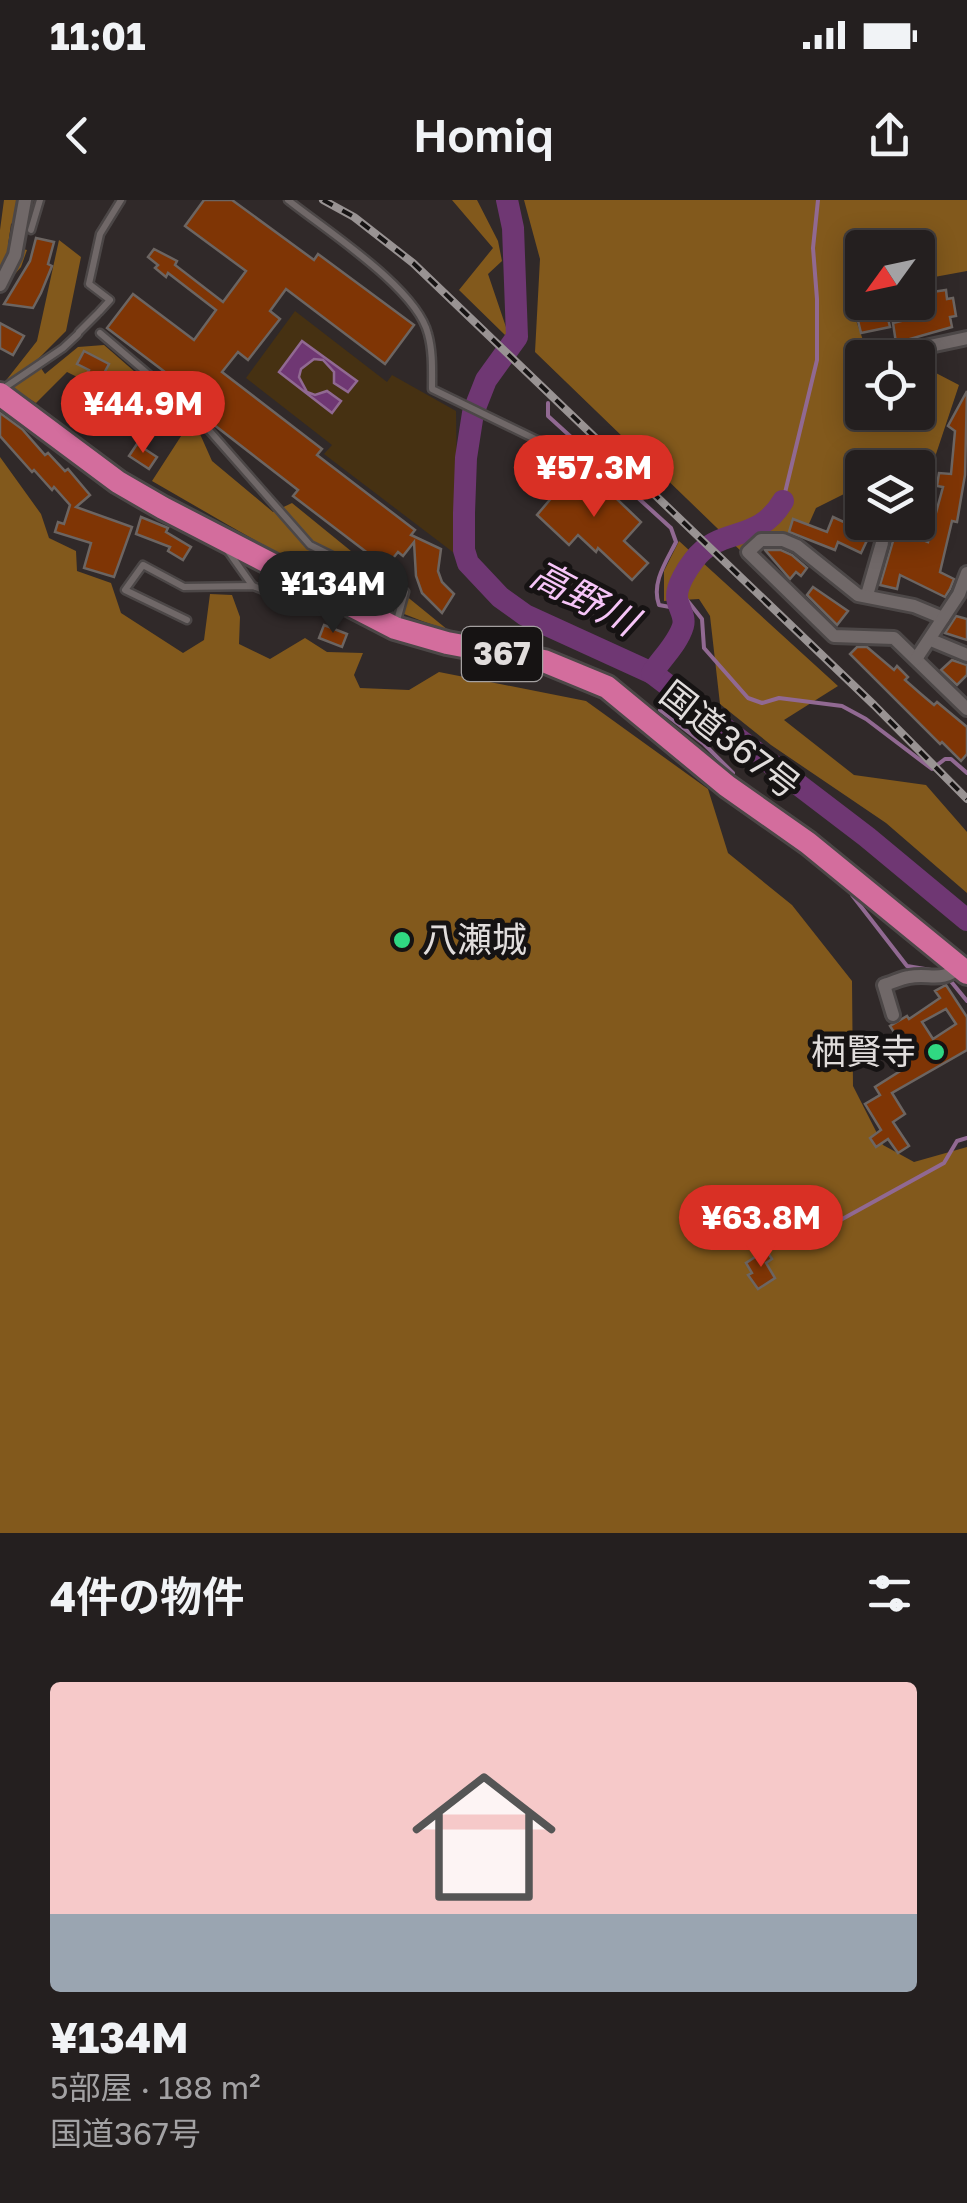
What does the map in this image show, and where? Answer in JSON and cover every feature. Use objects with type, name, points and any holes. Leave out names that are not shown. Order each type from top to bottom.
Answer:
[{"type":"highway","name":"国道367号","points":[[0,393],[118,482],[395,628],[447,644],[544,662],[607,687],[963,970]]},
{"type":"street","points":[[0,284],[14,255],[25,200]]},
{"type":"street","points":[[935,345],[967,338]]},
{"type":"street","points":[[943,618],[914,606],[858,594],[797,546],[782,540],[761,540],[748,552],[834,636],[894,638],[967,709]]},
{"type":"street","points":[[867,595],[882,543]]},
{"type":"street","points":[[916,660],[967,575]]},
{"type":"street","points":[[930,640],[967,655]]},
{"type":"street","points":[[893,1015],[884,986],[912,976],[935,978],[963,970]]},
{"type":"lane","points":[[31,230],[40,200]]},
{"type":"lane","points":[[0,393],[63,348],[110,300],[89,284],[100,234],[121,200]]},
{"type":"lane","points":[[288,200],[360,252],[418,313],[428,332],[432,389],[568,455],[570,469]]},
{"type":"lane","points":[[89,323],[194,413],[310,545],[405,592],[395,628]]},
{"type":"lane","points":[[218,537],[253,586]]},
{"type":"lane","points":[[187,620],[124,590],[143,566],[184,586],[253,586],[296,603],[336,598]]},
{"type":"shaded area","points":[[4,200],[18,200],[18,219],[11,224],[8,245],[27,250],[21,267],[9,281],[0,277]]},
{"type":"shaded area","points":[[452,200],[477,200],[498,241],[502,261],[488,274],[508,333],[505,335],[459,290],[493,248]]},
{"type":"shaded area","points":[[524,200],[967,200],[967,271],[935,277],[935,230],[845,230],[845,320],[856,320],[863,340],[845,340],[845,430],[935,430],[935,373],[959,385],[936,454],[935,450],[845,450],[845,494],[816,508],[808,526],[746,556],[535,352],[540,259]]},
{"type":"shaded area","points":[[59,240],[81,257],[66,331],[36,361],[45,374],[78,347],[104,345],[196,425],[212,461],[273,512],[292,503],[448,630],[334,582],[152,481],[185,430],[67,372],[36,403],[4,383],[37,341]]},
{"type":"shaded area","points":[[295,311],[387,382],[392,375],[456,411],[458,556],[324,454],[332,445],[246,378]]},
{"type":"shaded area","points":[[302,341],[357,381],[348,392],[334,383],[334,372],[323,360],[314,359],[301,369],[299,377],[307,392],[315,395],[327,391],[341,401],[332,413],[279,372]]},
{"type":"shaded area","points":[[0,457],[41,514],[49,538],[76,551],[77,571],[111,583],[121,613],[183,653],[204,640],[210,594],[232,595],[240,617],[239,644],[270,659],[305,638],[327,652],[363,653],[354,675],[360,688],[409,690],[439,672],[586,701],[708,789],[728,853],[792,905],[852,981],[853,1086],[883,1145],[914,1162],[967,1147],[967,1533],[0,1533]]},
{"type":"shaded area","points":[[679,541],[838,686],[784,720],[854,775],[926,785],[967,832],[967,893],[886,823],[771,745],[720,704],[710,616],[699,599],[664,601],[664,571]]},
{"type":"building","points":[[204,200],[232,200],[314,260],[318,254],[414,325],[385,364],[286,289],[270,311],[280,319],[248,360],[238,352],[222,372],[322,449],[317,455],[415,530],[411,535],[441,549],[438,571],[454,594],[442,613],[422,593],[416,576],[414,542],[403,556],[398,552],[386,567],[293,496],[298,490],[213,424],[201,411],[207,404],[107,328],[133,294],[194,340],[216,310],[168,273],[166,277],[155,268],[158,265],[148,257],[154,249],[177,261],[175,265],[223,302],[246,271],[185,226]]},
{"type":"building","points":[[36,238],[54,242],[48,264],[52,266],[41,293],[33,308],[4,304],[30,261]]},
{"type":"building","points":[[946,290],[947,299],[953,298],[956,316],[950,317],[952,327],[896,340],[893,323],[935,320],[935,292]]},
{"type":"building","points":[[858,320],[888,320],[890,327],[861,333]]},
{"type":"building","points":[[0,323],[24,336],[13,355],[0,348]]},
{"type":"building","points":[[84,351],[109,364],[96,388],[135,406],[126,425],[74,401],[89,370],[77,364]]},
{"type":"building","points":[[967,391],[965,475],[957,522],[952,521],[940,572],[954,579],[950,589],[945,597],[900,575],[897,589],[880,585],[892,540],[935,540],[935,516],[943,487],[937,486],[939,473],[951,474],[955,431],[948,426]]},
{"type":"building","points":[[0,413],[22,429],[45,455],[48,453],[65,471],[68,469],[90,495],[76,507],[132,527],[114,577],[84,568],[91,543],[55,532],[58,522],[64,524],[70,505],[54,487],[52,490],[32,472],[0,436]]},
{"type":"building","points":[[137,444],[157,457],[149,469],[129,456]]},
{"type":"building","points":[[580,464],[641,522],[624,541],[648,563],[632,580],[598,548],[596,552],[578,535],[569,545],[537,515]]},
{"type":"building","points":[[141,517],[168,528],[166,532],[191,547],[183,560],[168,551],[170,547],[136,534]]},
{"type":"building","points":[[833,517],[845,523],[845,540],[867,540],[861,553],[838,542],[835,550],[789,532],[793,519],[827,532]]},
{"type":"building","points":[[765,550],[781,550],[807,568],[801,576],[796,572],[790,579]]},
{"type":"building","points":[[813,587],[848,611],[837,625],[807,595]]},
{"type":"building","points":[[956,616],[967,619],[967,640],[945,633]]},
{"type":"building","points":[[324,625],[347,634],[342,647],[319,638]]},
{"type":"building","points":[[857,647],[867,647],[894,670],[897,666],[908,677],[905,680],[921,694],[967,727],[967,754],[961,761],[850,654]]},
{"type":"building","points":[[952,660],[967,665],[967,675],[957,685],[941,670]]},
{"type":"building","points":[[946,985],[967,1017],[967,1050],[892,1093],[905,1114],[893,1122],[909,1146],[898,1153],[888,1139],[876,1147],[870,1138],[881,1130],[865,1104],[880,1095],[875,1087],[908,1066],[893,1043],[899,1040],[890,1026],[907,1016],[909,1019],[940,998],[935,991]],"holes":[[[946,1009],[956,1024],[933,1039],[922,1022]]]},
{"type":"building","points":[[766,1250],[772,1259],[766,1263],[775,1278],[758,1289],[748,1275],[752,1273],[746,1263]]},
{"type":"waterway","name":"高野川","points":[[507,200],[513,228],[517,337],[486,380],[473,413],[464,513],[468,563],[500,597],[525,615],[652,673],[867,837],[967,920]]},
{"type":"waterway","points":[[783,501],[817,360],[813,248],[818,200]]},
{"type":"waterway","points":[[548,403],[548,416],[671,528],[676,542],[658,581],[659,605],[670,607],[687,600],[702,619],[704,648],[748,698],[762,703],[779,698],[842,706],[866,719],[932,769],[951,759],[967,773]]},
{"type":"waterway","points":[[652,673],[681,632],[683,618],[677,592],[694,560],[715,542],[762,524],[783,501]]},
{"type":"waterway","points":[[675,690],[660,710],[704,744],[733,773]]},
{"type":"waterway","points":[[852,895],[907,966],[937,971]]},
{"type":"waterway","points":[[949,979],[967,1001]]},
{"type":"waterway","points":[[806,1239],[944,1163],[957,1141],[967,1138]]},
{"type":"railway","points":[[323,200],[354,217],[413,263],[967,799]]},
{"type":"place","name":"八瀬城","points":[[402,940]]},
{"type":"place","name":"栖賢寺","points":[[936,1052]]}]
